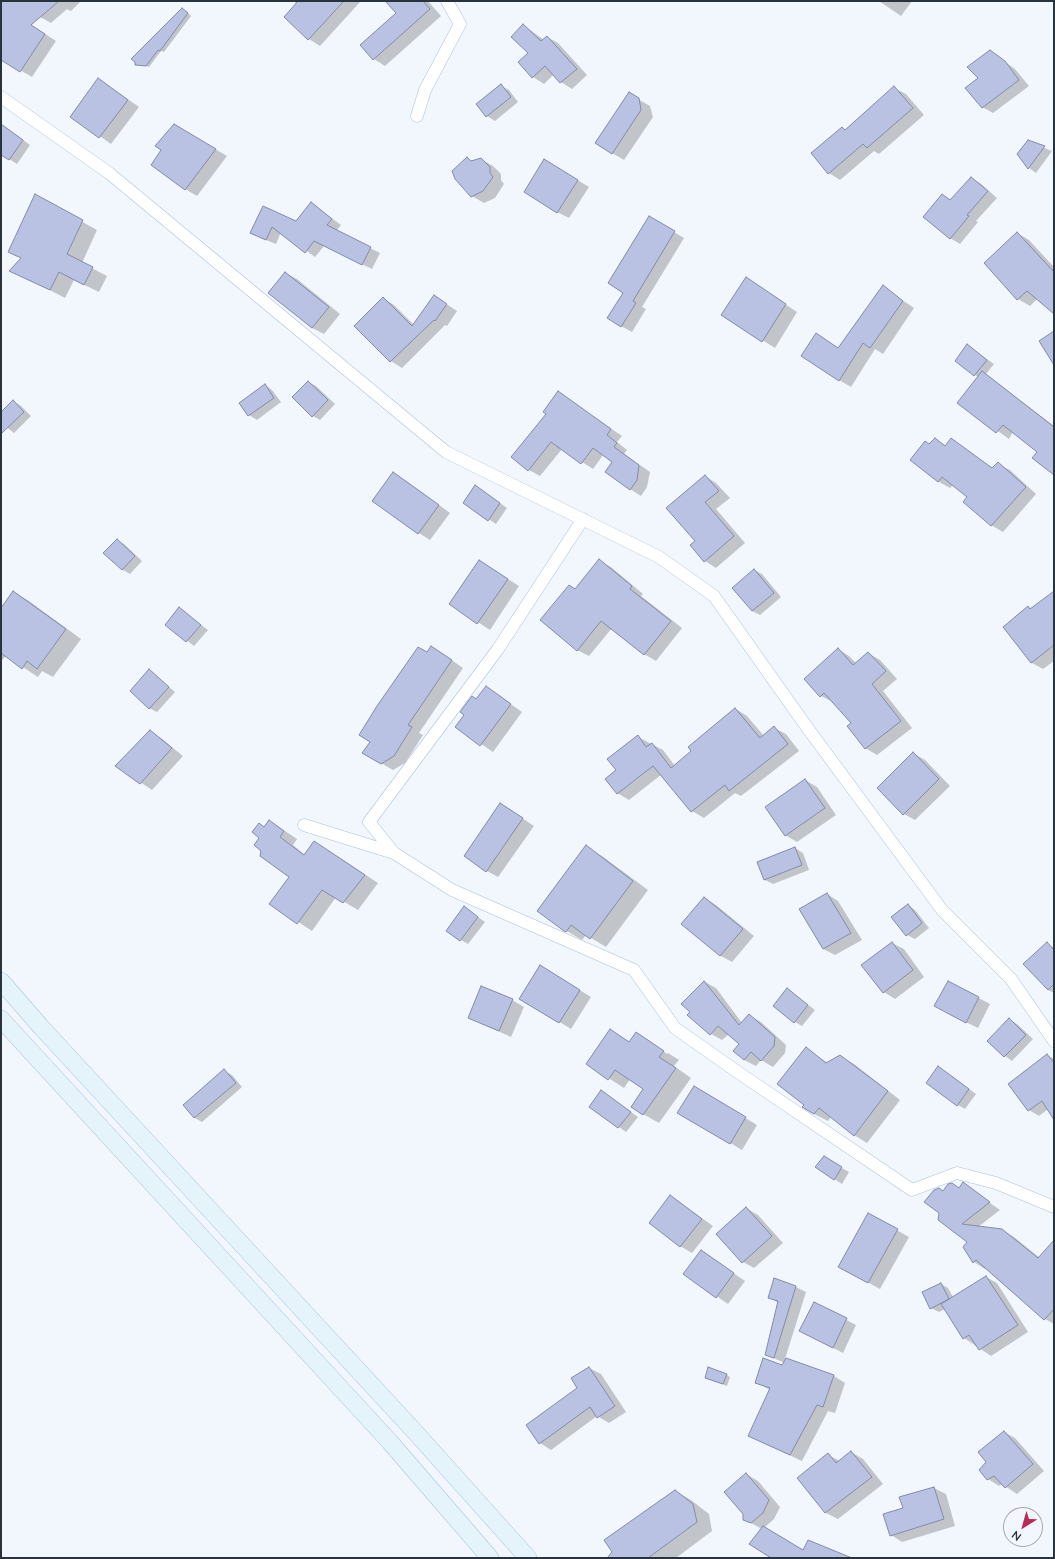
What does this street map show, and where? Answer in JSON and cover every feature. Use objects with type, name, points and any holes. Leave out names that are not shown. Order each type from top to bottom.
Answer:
[{"type":"main road","points":[[1,981],[41,1027],[416,1432],[528,1558]]},
{"type":"main road","points":[[1,1019],[390,1442],[490,1558]]},
{"type":"street","points":[[417,116],[425,90],[460,24],[447,1]]},
{"type":"street","points":[[1,97],[109,173],[446,452],[659,557],[714,596],[806,726],[942,910],[1011,979],[1054,1040]]},
{"type":"street","points":[[394,853],[369,822],[498,649],[583,520]]},
{"type":"street","points":[[304,825],[394,853],[452,890],[634,970],[675,1028],[739,1074],[912,1190],[957,1173],[996,1183],[1054,1207]]},
{"type":"building","points":[[1,1],[59,1],[31,25],[45,34],[20,72],[1,60]]},
{"type":"building","points":[[298,1],[344,1],[308,40],[284,17]]},
{"type":"building","points":[[385,1],[423,1],[430,9],[373,60],[360,45],[396,13]]},
{"type":"building","points":[[182,8],[188,13],[160,51],[158,50],[146,66],[135,65],[135,62],[131,59]]},
{"type":"building","points":[[523,24],[541,41],[547,36],[577,69],[560,83],[545,66],[532,78],[518,62],[528,53],[511,37]]},
{"type":"building","points":[[990,50],[1005,61],[1019,80],[982,108],[965,88],[978,78],[967,67]]},
{"type":"building","points":[[98,78],[128,100],[99,138],[70,117]]},
{"type":"building","points":[[501,84],[511,97],[486,117],[476,104]]},
{"type":"building","points":[[894,86],[913,108],[867,148],[863,144],[828,174],[811,153],[842,127],[845,130]]},
{"type":"building","points":[[629,92],[639,98],[641,110],[612,154],[595,143]]},
{"type":"building","points":[[1,124],[23,140],[9,160],[1,155]]},
{"type":"building","points":[[174,124],[216,149],[185,190],[151,165],[161,150],[155,146]]},
{"type":"building","points":[[1028,140],[1045,146],[1028,169],[1017,154]]},
{"type":"building","points":[[467,157],[471,161],[481,158],[490,167],[490,173],[493,177],[483,191],[471,197],[455,179],[452,171]]},
{"type":"building","points":[[544,159],[578,180],[557,213],[524,192]]},
{"type":"building","points":[[971,177],[988,191],[967,215],[969,216],[950,239],[923,217],[942,194],[950,200]]},
{"type":"building","points":[[35,194],[83,220],[67,254],[93,267],[84,285],[59,272],[50,290],[9,271],[21,258],[8,252]]},
{"type":"building","points":[[311,202],[332,219],[327,225],[371,247],[362,265],[314,241],[305,253],[272,227],[266,240],[250,233],[263,206],[296,221]]},
{"type":"building","points":[[649,216],[675,231],[633,301],[636,303],[621,327],[607,318],[623,293],[608,283]]},
{"type":"building","points":[[1017,232],[1054,272],[1054,314],[1027,291],[1017,300],[984,263]]},
{"type":"building","points":[[285,272],[329,307],[312,328],[268,293]]},
{"type":"building","points":[[746,277],[786,304],[762,342],[721,315]]},
{"type":"building","points":[[883,285],[903,301],[870,348],[863,343],[839,381],[801,356],[816,333],[838,348]]},
{"type":"building","points":[[434,295],[447,304],[435,321],[434,320],[390,362],[354,326],[383,297],[412,326]]},
{"type":"building","points":[[1054,331],[1054,365],[1039,341]]},
{"type":"building","points":[[967,344],[987,360],[974,376],[955,361]]},
{"type":"building","points":[[982,371],[1054,427],[1054,475],[1032,458],[1037,452],[1003,425],[996,433],[957,403]]},
{"type":"building","points":[[308,381],[328,400],[312,417],[292,397]]},
{"type":"building","points":[[265,384],[274,398],[248,416],[239,403]]},
{"type":"building","points":[[558,391],[611,429],[607,435],[617,443],[614,447],[639,465],[637,480],[630,490],[605,472],[612,462],[593,448],[581,464],[551,442],[528,471],[511,457],[546,414],[543,412]]},
{"type":"building","points":[[13,400],[24,412],[1,434],[1,412]]},
{"type":"building","points":[[935,438],[945,446],[951,438],[992,468],[998,462],[1026,487],[991,526],[963,502],[967,497],[942,477],[938,482],[910,460],[925,441],[929,444]]},
{"type":"building","points":[[393,472],[439,505],[418,534],[372,501]]},
{"type":"building","points":[[705,475],[719,491],[705,502],[734,536],[704,562],[690,545],[695,541],[666,508]]},
{"type":"building","points":[[475,485],[500,503],[488,521],[463,503]]},
{"type":"building","points":[[117,539],[135,556],[122,570],[103,553]]},
{"type":"building","points":[[599,559],[632,586],[630,589],[671,621],[644,655],[601,621],[577,651],[540,620],[569,585],[575,589]]},
{"type":"building","points":[[479,560],[508,579],[477,624],[449,604]]},
{"type":"building","points":[[754,569],[774,593],[752,611],[732,588]]},
{"type":"building","points":[[13,591],[66,629],[37,669],[27,661],[22,669],[1,653],[1,608]]},
{"type":"building","points":[[1054,591],[1054,645],[1031,663],[1003,627],[1028,606],[1030,609]]},
{"type":"building","points":[[179,607],[201,625],[186,642],[165,625]]},
{"type":"building","points":[[431,646],[452,660],[408,725],[412,727],[394,756],[381,764],[362,753],[370,742],[359,735],[418,647],[427,652]]},
{"type":"building","points":[[838,648],[853,665],[868,652],[886,671],[872,684],[901,721],[865,749],[847,726],[851,723],[824,693],[820,697],[804,679]]},
{"type":"building","points":[[149,669],[169,687],[149,709],[130,691]]},
{"type":"building","points":[[486,686],[511,704],[480,746],[455,727],[464,715],[460,712],[472,696],[476,699]]},
{"type":"building","points":[[735,708],[760,738],[774,726],[788,744],[729,791],[725,785],[691,812],[653,766],[617,794],[605,779],[616,770],[607,759],[638,735],[646,747],[652,743],[671,768],[691,751],[688,747]]},
{"type":"building","points":[[150,730],[172,748],[140,784],[115,766]]},
{"type":"building","points":[[913,752],[939,779],[903,815],[877,788]]},
{"type":"building","points":[[805,779],[825,808],[785,836],[765,807]]},
{"type":"building","points":[[500,803],[523,818],[486,872],[464,856]]},
{"type":"building","points":[[269,820],[284,831],[280,837],[304,855],[314,841],[365,875],[343,903],[322,890],[297,924],[269,904],[289,877],[260,856],[261,851],[254,845],[259,838],[252,832],[259,823],[264,827]]},
{"type":"building","points":[[586,845],[633,881],[590,939],[571,925],[566,932],[564,931],[537,911]]},
{"type":"building","points":[[795,847],[802,865],[764,880],[757,862]]},
{"type":"building","points":[[827,893],[851,933],[823,949],[799,909]]},
{"type":"building","points":[[704,897],[743,929],[720,956],[681,924]]},
{"type":"building","points":[[908,904],[922,923],[906,936],[891,917]]},
{"type":"building","points":[[464,906],[478,917],[460,941],[446,931]]},
{"type":"building","points":[[892,942],[913,970],[883,993],[861,965]]},
{"type":"building","points":[[1047,942],[1054,950],[1054,984],[1048,990],[1023,964]]},
{"type":"building","points":[[540,965],[580,990],[559,1023],[519,999]]},
{"type":"building","points":[[704,981],[739,1025],[749,1014],[775,1037],[774,1046],[761,1061],[751,1052],[744,1060],[733,1051],[739,1044],[718,1026],[710,1035],[687,1015],[690,1012],[681,1004]]},
{"type":"building","points":[[948,981],[979,997],[966,1023],[934,1006]]},
{"type":"building","points":[[481,986],[513,999],[499,1031],[468,1018]]},
{"type":"building","points":[[787,988],[808,1005],[794,1023],[773,1006]]},
{"type":"building","points":[[1009,1018],[1026,1035],[1004,1057],[987,1041]]},
{"type":"building","points":[[610,1029],[629,1042],[636,1032],[664,1051],[659,1057],[676,1068],[643,1115],[631,1107],[643,1089],[615,1070],[608,1080],[586,1064]]},
{"type":"building","points":[[806,1047],[826,1063],[840,1055],[888,1091],[854,1136],[819,1108],[814,1114],[802,1107],[804,1105],[777,1084]]},
{"type":"building","points":[[1047,1054],[1054,1063],[1054,1120],[1042,1101],[1028,1111],[1008,1084]]},
{"type":"building","points":[[938,1066],[969,1089],[957,1106],[926,1083]]},
{"type":"building","points":[[224,1069],[236,1083],[194,1118],[183,1105]]},
{"type":"building","points":[[694,1086],[746,1117],[730,1144],[677,1113]]},
{"type":"building","points":[[601,1090],[631,1112],[618,1128],[589,1107]]},
{"type":"building","points":[[824,1156],[842,1167],[834,1180],[815,1167]]},
{"type":"building","points":[[963,1182],[990,1202],[962,1224],[1002,1229],[1038,1258],[1054,1240],[1054,1309],[1044,1320],[976,1260],[973,1263],[963,1247],[967,1242],[938,1220],[939,1213],[924,1202],[934,1190],[939,1188],[943,1191],[948,1184],[952,1183],[959,1188]]},
{"type":"building","points":[[670,1195],[702,1219],[680,1247],[649,1223]]},
{"type":"building","points":[[746,1207],[772,1236],[742,1263],[716,1234]]},
{"type":"building","points":[[868,1213],[898,1229],[868,1283],[838,1267]]},
{"type":"building","points":[[701,1250],[734,1273],[716,1298],[683,1274]]},
{"type":"building","points":[[986,1276],[1018,1325],[979,1350],[969,1335],[963,1339],[941,1304]]},
{"type":"building","points":[[774,1278],[796,1286],[774,1358],[765,1355],[778,1301],[768,1298]]},
{"type":"building","points":[[941,1283],[949,1299],[930,1309],[922,1292]]},
{"type":"building","points":[[814,1302],[847,1318],[833,1348],[799,1331]]},
{"type":"building","points":[[763,1358],[782,1365],[786,1358],[834,1375],[823,1407],[817,1405],[790,1455],[748,1436],[770,1388],[755,1383]]},
{"type":"building","points":[[589,1367],[615,1406],[597,1418],[590,1407],[539,1444],[526,1425],[577,1388],[571,1378]]},
{"type":"building","points":[[708,1367],[727,1374],[723,1384],[705,1378]]},
{"type":"building","points":[[1004,1431],[1033,1464],[1005,1488],[994,1476],[987,1480],[979,1470],[986,1462],[978,1452]]},
{"type":"building","points":[[851,1451],[872,1477],[825,1513],[797,1478],[828,1453],[836,1463]]},
{"type":"building","points":[[746,1473],[769,1500],[763,1513],[751,1523],[743,1520],[743,1514],[724,1492]]},
{"type":"building","points":[[934,1487],[944,1519],[890,1536],[883,1514],[903,1508],[899,1497]]},
{"type":"building","points":[[675,1490],[693,1504],[697,1522],[648,1558],[607,1558],[612,1552],[604,1540]]},
{"type":"building","points":[[763,1526],[803,1550],[808,1540],[852,1558],[771,1558],[749,1544]]}]
